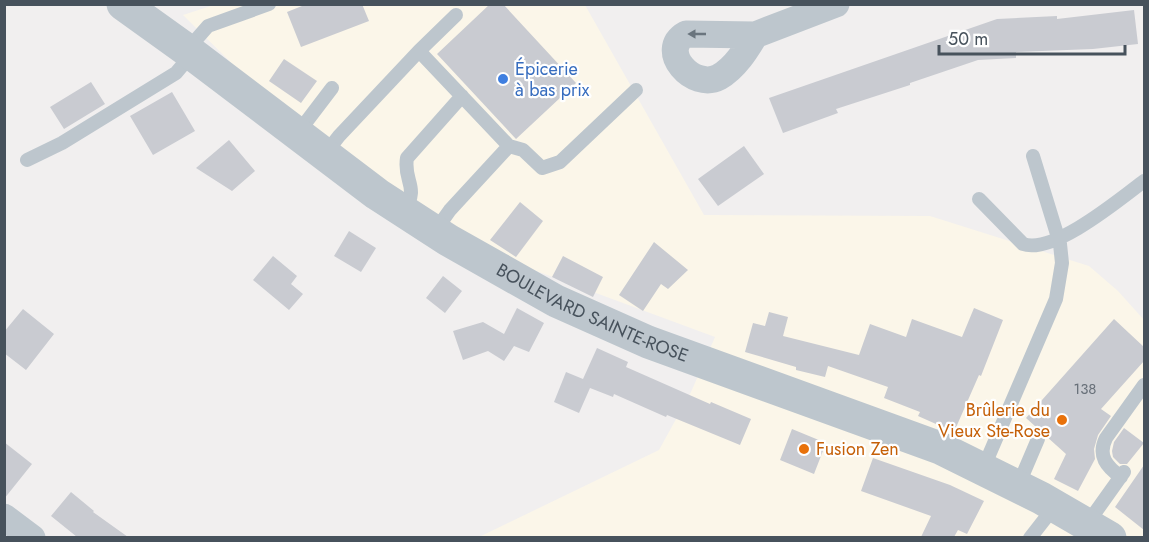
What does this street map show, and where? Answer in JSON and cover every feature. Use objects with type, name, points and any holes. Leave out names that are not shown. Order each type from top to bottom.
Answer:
[{"type":"street","name":"BOULEVARD SAINTE-ROSE","points":[[123,4],[404,212],[534,290],[599,322],[690,358],[922,441],[1018,486],[1098,531]]},
{"type":"street","points":[[755,35],[836,4]]},
{"type":"street","points":[[4,517],[32,537]]},
{"type":"lane","points":[[27,160],[62,143],[176,73],[208,26],[269,4]]},
{"type":"lane","points":[[324,155],[419,51],[456,15]]},
{"type":"lane","points":[[419,51],[509,146],[523,150],[542,168],[560,162],[636,90]]},
{"type":"lane","points":[[297,134],[333,88]]},
{"type":"lane","points":[[404,212],[412,192],[407,176],[407,158],[462,96]]},
{"type":"lane","points":[[435,231],[450,210],[509,146]]},
{"type":"lane","points":[[983,469],[1056,299],[1062,263],[1058,238],[1033,156]]},
{"type":"lane","points":[[979,199],[1023,244],[1039,246],[1088,224],[1144,181]]},
{"type":"lane","points":[[1098,531],[1122,475],[1106,463],[1102,447],[1144,385]]},
{"type":"lane","points":[[1018,486],[1038,439]]},
{"type":"lane","points":[[1030,537],[1055,506]]},
{"type":"shaded area","points":[[217,4],[585,5],[704,215],[930,216],[1089,266],[1118,291],[1144,320],[1144,537],[479,537],[659,450],[691,392],[715,337],[496,256],[288,119],[183,15]]},
{"type":"building","points":[[307,4],[362,4],[369,21],[301,47],[287,12]]},
{"type":"building","points":[[490,4],[503,4],[576,83],[516,139],[437,54]]},
{"type":"building","points":[[1134,10],[1138,44],[1093,49],[1016,52],[1016,58],[978,60],[836,109],[838,113],[783,133],[769,98],[997,19],[1057,16],[1057,19]]},
{"type":"building","points":[[284,59],[317,81],[301,103],[269,81]]},
{"type":"building","points":[[91,82],[105,104],[64,129],[50,107]]},
{"type":"building","points":[[172,92],[195,131],[153,155],[130,116]]},
{"type":"building","points":[[229,140],[255,171],[232,191],[196,168]]},
{"type":"building","points":[[744,146],[764,174],[718,206],[698,179]]},
{"type":"building","points":[[520,202],[543,221],[516,257],[490,240]]},
{"type":"building","points":[[349,231],[376,248],[361,272],[334,256]]},
{"type":"building","points":[[654,242],[688,270],[668,289],[661,284],[643,311],[619,295]]},
{"type":"building","points":[[273,256],[297,276],[291,284],[303,294],[289,310],[253,280]]},
{"type":"building","points":[[563,256],[603,277],[593,297],[552,277]]},
{"type":"building","points":[[443,276],[462,291],[445,313],[426,298]]},
{"type":"building","points":[[517,308],[544,323],[529,352],[514,346],[504,361],[488,351],[463,360],[453,331],[483,322],[504,334]]},
{"type":"building","points":[[974,308],[1003,320],[981,376],[979,375],[954,432],[918,416],[920,412],[884,398],[888,387],[828,366],[825,377],[796,370],[796,367],[745,352],[753,323],[765,326],[769,312],[788,317],[783,336],[859,355],[870,324],[906,337],[912,319],[962,337]]},
{"type":"building","points":[[23,309],[54,334],[26,370],[4,353],[4,332]]},
{"type":"building","name":"Brûlerie du Vieux Ste-Rose","points":[[1114,319],[1144,347],[1144,361],[1101,409],[1111,416],[1098,435],[1094,449],[1095,459],[1078,491],[1054,479],[1066,454],[1026,418]]},
{"type":"building","points":[[597,348],[628,362],[626,367],[710,404],[711,402],[751,419],[740,445],[667,415],[666,417],[614,394],[613,397],[590,388],[579,413],[554,402],[566,372],[583,379]]},
{"type":"building","points":[[1124,428],[1144,443],[1127,464],[1120,464],[1113,457],[1112,451],[1114,442]]},
{"type":"building","points":[[792,429],[826,443],[814,474],[780,460]]},
{"type":"building","points":[[4,442],[32,464],[4,499]]},
{"type":"building","points":[[873,458],[950,485],[984,501],[967,534],[958,530],[954,537],[921,537],[931,516],[861,491]]},
{"type":"building","points":[[1144,465],[1144,530],[1115,507]]},
{"type":"building","points":[[71,492],[93,512],[128,537],[77,537],[51,516]]},
{"type":"place","name":"Épicerie à bas prix","points":[[503,79]]},
{"type":"place","name":"Brûlerie du Vieux Ste-Rose","points":[[1062,420]]},
{"type":"place","name":"Fusion Zen","points":[[804,449]]}]
